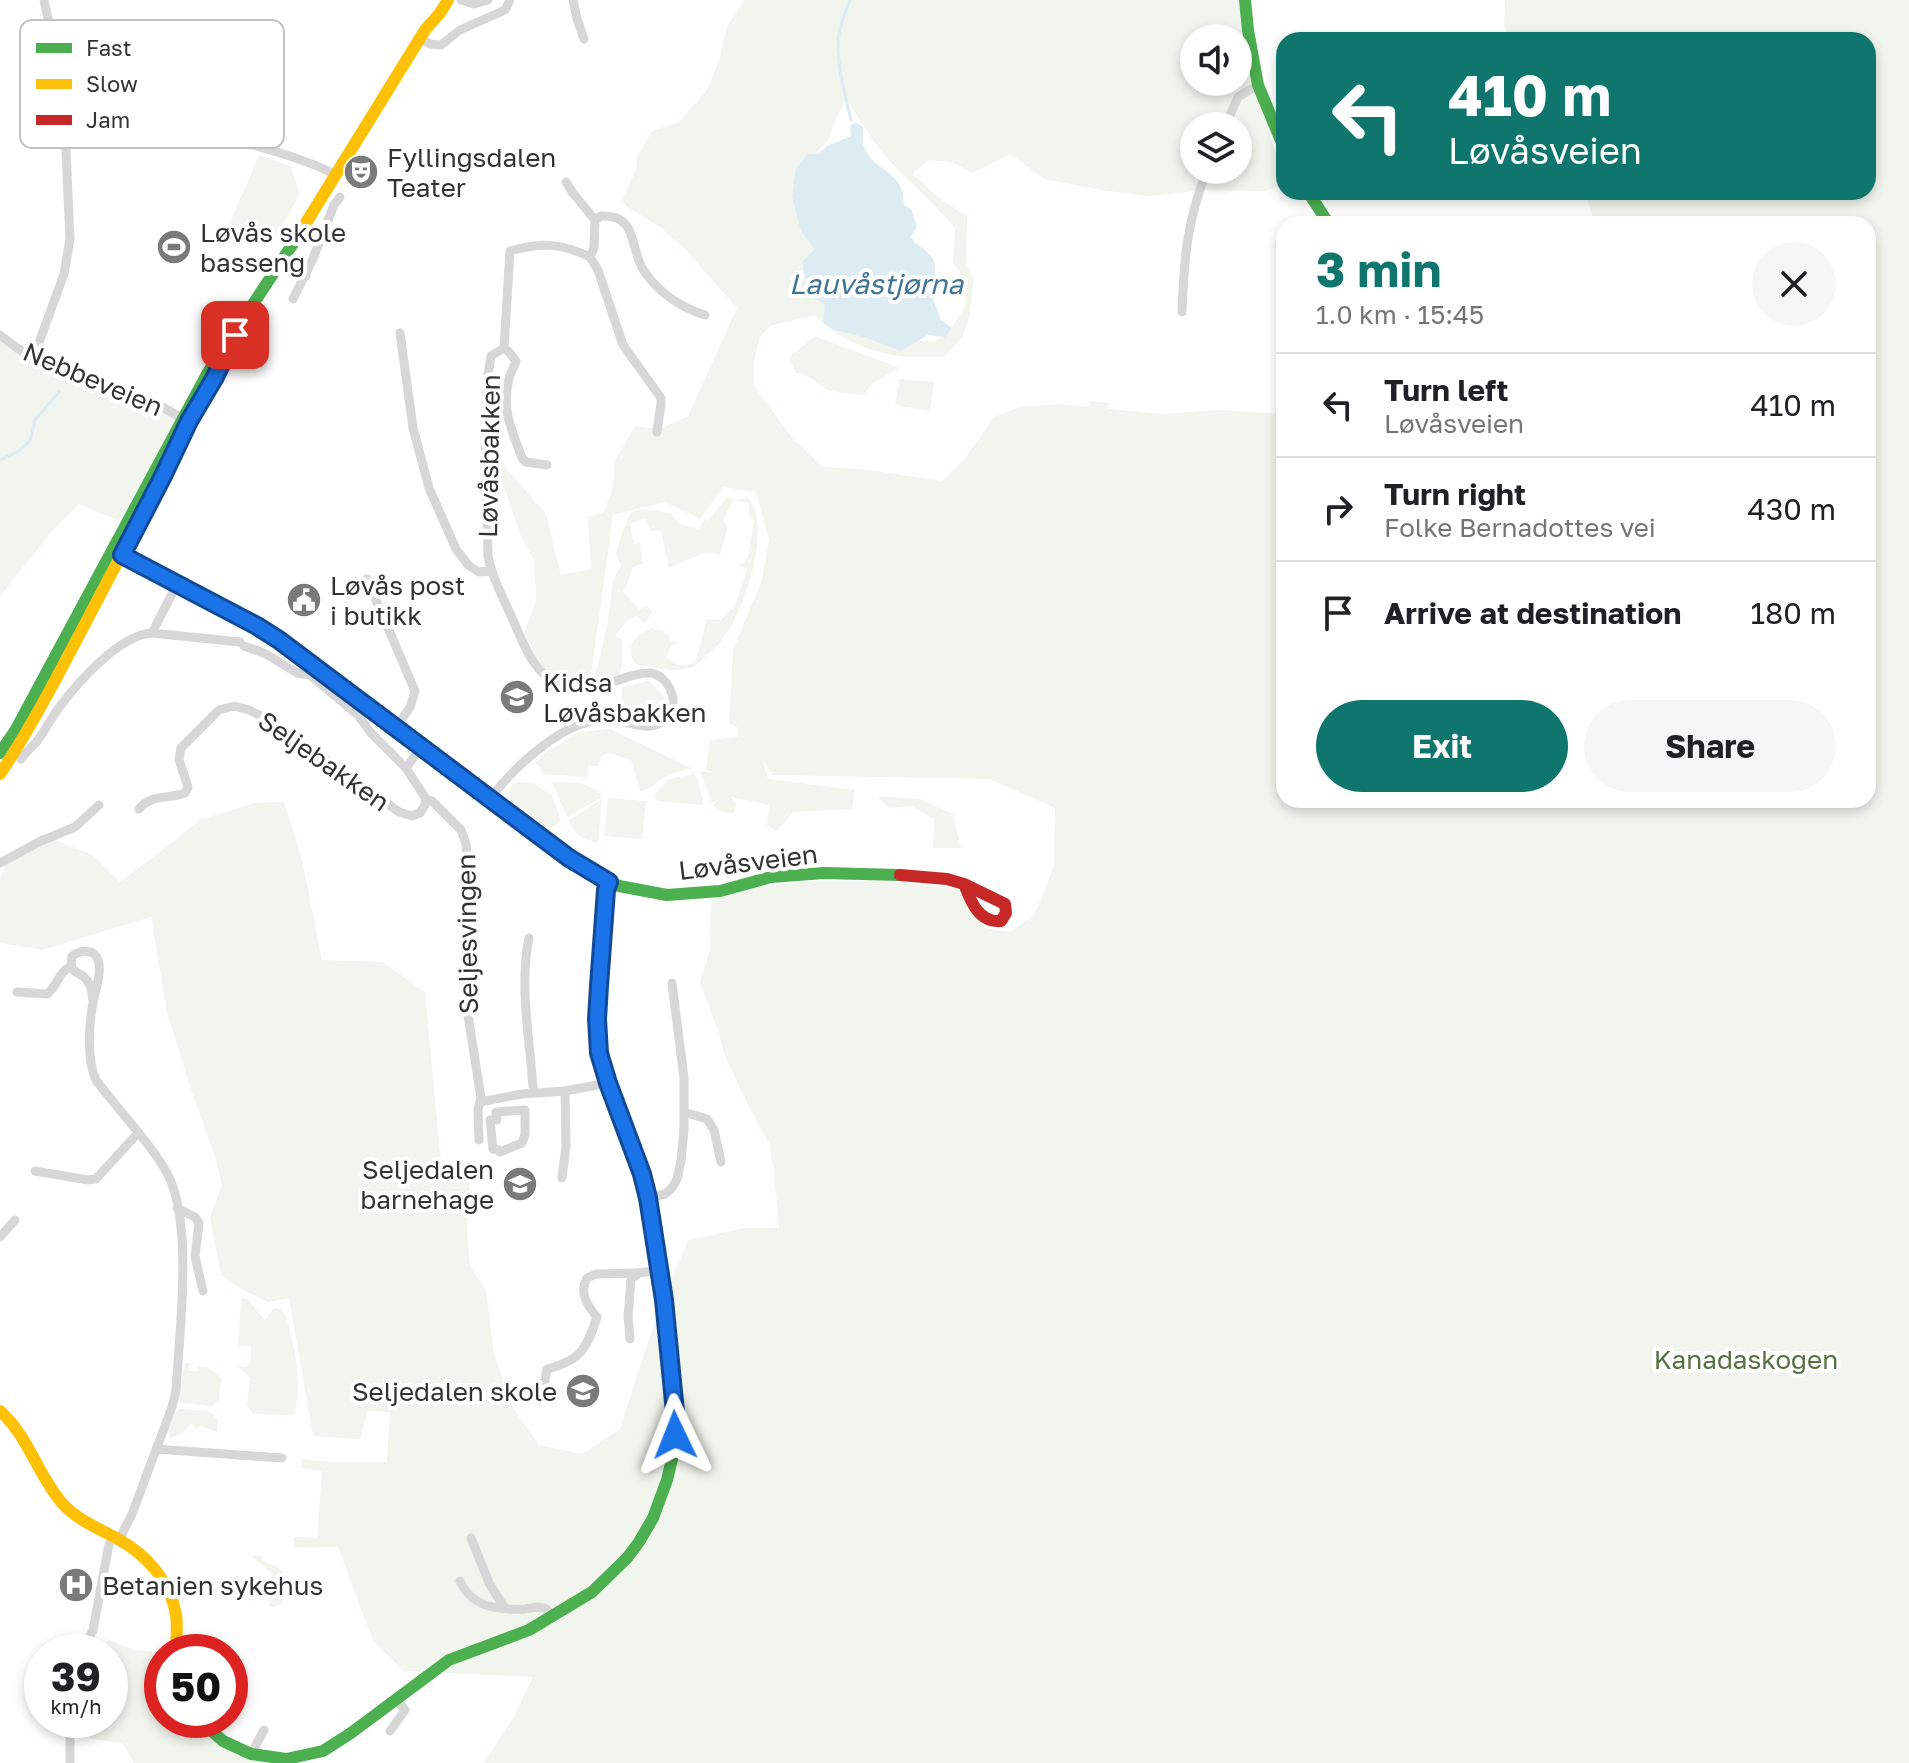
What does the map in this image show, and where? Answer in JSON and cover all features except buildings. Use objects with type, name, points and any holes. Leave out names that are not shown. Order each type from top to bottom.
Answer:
[{"type":"main road","points":[[0,774],[15,731],[117,556],[207,374],[398,78],[423,34],[437,0]]},
{"type":"main road","points":[[423,34],[448,0]]},
{"type":"main road","points":[[1245,0],[1258,85],[1276,129]]},
{"type":"main road","name":"Løvåsveien","points":[[117,556],[177,584],[279,640],[569,858],[609,882],[667,895],[720,891],[771,877],[824,873],[920,876],[964,884]]},
{"type":"main road","points":[[220,1738],[251,1754],[286,1759],[323,1751],[449,1660],[529,1630],[592,1592],[627,1558],[653,1518],[672,1459],[675,1412],[660,1270],[648,1198],[599,1053],[597,1019],[609,882]]},
{"type":"main road","points":[[0,1411],[15,1423],[24,1436],[53,1492],[64,1505],[81,1519],[141,1553],[158,1572],[176,1614],[176,1634]]},
{"type":"street","points":[[44,0],[48,20]]},
{"type":"street","points":[[461,0],[474,4],[488,0]]},
{"type":"street","points":[[423,34],[430,44],[441,45],[460,30],[505,10],[510,0]]},
{"type":"street","points":[[573,0],[584,39]]},
{"type":"street","points":[[1231,112],[1238,97],[1258,85]]},
{"type":"street","points":[[33,359],[64,274],[70,239],[66,148]]},
{"type":"street","points":[[262,148],[336,175]]},
{"type":"street","points":[[566,182],[595,220],[594,248],[590,257],[598,270],[623,345],[661,398],[657,432]]},
{"type":"street","points":[[1182,312],[1187,238],[1202,184]]},
{"type":"street","points":[[293,299],[340,197]]},
{"type":"street","points":[[595,220],[607,216],[620,220],[628,227],[638,261],[652,281],[673,301],[705,315]]},
{"type":"street","name":"Løvåsbakken","points":[[504,348],[510,251],[557,245],[590,257]]},
{"type":"street","points":[[283,260],[306,276]]},
{"type":"street","name":"Løvåsbakken","points":[[400,333],[413,428],[429,488],[456,549],[469,566],[479,572],[491,571]]},
{"type":"street","name":"Nebbeveien","points":[[0,335],[33,359],[152,401],[185,420]]},
{"type":"street","name":"Løvåsbakken","points":[[504,348],[516,361],[508,384],[508,422],[522,458],[526,462],[547,465]]},
{"type":"street","name":"Løvåsbakken","points":[[490,799],[537,751],[562,733],[596,721],[655,725],[667,719],[673,704],[670,689],[652,673],[580,689],[552,681],[529,656],[491,571],[487,546],[486,391],[491,356],[504,348]]},
{"type":"street","points":[[367,579],[415,691],[410,707],[396,728]]},
{"type":"street","points":[[152,633],[177,584]]},
{"type":"street","points":[[8,758],[37,741],[59,708],[88,674],[120,645],[146,633],[242,644],[297,673],[310,675],[358,715],[370,732],[406,768],[421,747]]},
{"type":"street","name":"Seljebakken","points":[[139,809],[148,800],[185,793],[187,783],[179,760],[181,748],[219,710],[234,706],[275,723],[399,812],[412,816],[420,813],[426,799]]},
{"type":"street","name":"Seljesvingen","points":[[406,768],[426,799],[432,801],[461,830],[466,844],[470,900],[467,1009],[480,1102],[479,1140]]},
{"type":"street","points":[[0,863],[75,827],[99,805]]},
{"type":"street","points":[[529,938],[525,958],[526,994],[535,1092]]},
{"type":"street","points":[[91,1634],[109,1544],[132,1514],[176,1391],[182,1256],[180,1218],[167,1174],[91,1071],[93,1002],[99,961],[91,952],[80,951],[72,956],[71,966],[89,983],[93,1002]]},
{"type":"street","points":[[17,992],[47,994],[55,987],[63,971],[71,966]]},
{"type":"street","points":[[648,1198],[665,1194],[672,1188],[681,1161],[683,1059],[672,983]]},
{"type":"street","points":[[480,1102],[608,1083]]},
{"type":"street","points":[[562,1178],[566,1146],[565,1091]]},
{"type":"street","points":[[525,1110],[522,1143],[500,1152],[493,1149],[490,1120],[497,1120],[496,1112],[525,1110]]},
{"type":"street","points":[[684,1112],[707,1119],[714,1130],[721,1162]]},
{"type":"street","points":[[35,1171],[96,1179],[138,1133]]},
{"type":"street","points":[[177,1208],[195,1217],[199,1223],[195,1256],[203,1291]]},
{"type":"street","points":[[0,1237],[15,1220]]},
{"type":"street","points":[[545,1381],[547,1369],[566,1364],[581,1353],[590,1339],[597,1317],[584,1296],[587,1278],[596,1274],[660,1270]]},
{"type":"street","points":[[630,1339],[630,1284],[639,1273]]},
{"type":"street","points":[[156,1449],[282,1458]]},
{"type":"street","points":[[471,1538],[489,1583],[504,1607]]},
{"type":"street","points":[[460,1581],[468,1594],[487,1607],[540,1607],[553,1617]]},
{"type":"street","points":[[390,1731],[405,1710],[395,1699]]},
{"type":"street","points":[[251,1754],[264,1730]]},
{"type":"street","points":[[70,1738],[70,1763]]},
{"type":"green space","name":"Kanadaskogen","points":[[744,0],[1241,0],[1244,24],[1180,24],[1180,96],[1252,96],[1252,77],[1276,153],[1276,187],[1264,191],[1204,190],[1150,196],[1044,179],[1010,154],[973,173],[951,162],[929,160],[912,174],[943,201],[967,216],[966,263],[974,278],[969,318],[962,338],[944,357],[906,356],[872,350],[851,341],[831,330],[815,315],[770,326],[760,337],[754,360],[754,386],[793,439],[823,467],[862,469],[942,481],[966,457],[994,417],[1019,407],[1060,404],[1089,407],[1090,401],[1109,403],[1109,409],[1165,414],[1217,410],[1276,414],[1276,808],[1876,808],[1876,216],[1592,216],[1588,200],[1876,200],[1876,32],[1506,32],[1504,24],[1505,0],[1909,0],[1909,1763],[484,1763],[514,1716],[533,1677],[404,1671],[373,1641],[338,1547],[294,1547],[294,1537],[317,1538],[322,1471],[301,1468],[302,1459],[387,1462],[390,1412],[368,1411],[360,1439],[313,1436],[289,1298],[268,1302],[221,1275],[210,1218],[222,1184],[167,1012],[151,917],[42,950],[0,943],[0,878],[5,868],[3,859],[7,855],[41,835],[93,855],[120,882],[199,820],[254,803],[284,802],[302,859],[322,960],[383,962],[425,992],[440,1153],[443,1166],[470,1175],[467,1230],[470,1265],[486,1291],[494,1354],[513,1408],[539,1445],[582,1454],[620,1429],[655,1320],[688,1240],[745,1228],[779,1228],[769,1143],[724,1054],[700,982],[710,950],[711,899],[758,887],[813,881],[885,882],[957,888],[985,928],[1009,932],[1032,917],[1054,865],[1055,808],[989,779],[772,775],[762,758],[768,779],[855,790],[852,809],[793,812],[777,831],[767,826],[769,805],[731,797],[736,804],[734,813],[723,812],[714,806],[715,801],[712,803],[700,771],[714,773],[706,770],[710,740],[738,737],[738,728],[729,723],[733,650],[762,580],[769,540],[756,492],[723,487],[700,519],[665,502],[613,515],[590,683],[552,681],[524,634],[536,600],[534,561],[520,534],[492,452],[546,514],[561,575],[591,569],[588,517],[604,512],[613,487],[615,461],[635,426],[660,429],[688,416],[737,308],[685,249],[661,228],[626,206],[622,199],[635,172],[638,155],[652,131],[679,122],[707,90],[719,61],[727,27]],"holes":[[[846,100],[881,151],[955,228],[953,263],[967,281],[965,306],[949,332],[935,341],[876,339],[801,167],[828,141]]]},
{"type":"green space","points":[[259,155],[291,166],[300,194],[269,248],[235,236],[230,230],[230,223]]},
{"type":"green space","points":[[0,335],[33,359],[152,401],[182,418],[154,471],[119,521],[79,504],[53,530],[0,596]]},
{"type":"green space","points":[[815,336],[899,368],[872,384],[863,395],[829,391],[804,374],[796,373],[789,357]]},
{"type":"green space","points":[[900,379],[934,382],[930,411],[895,405]]},
{"type":"green space","points":[[728,496],[734,500],[748,498],[755,510],[758,527],[757,547],[747,589],[722,640],[697,665],[686,669],[638,666],[631,654],[635,639],[652,628],[664,631],[670,635],[669,640],[676,642],[671,645],[667,658],[678,665],[695,664],[707,619],[721,620],[734,609],[747,569],[739,562],[744,563],[748,556],[754,521],[749,517],[749,503],[733,500],[723,521],[728,526],[720,555],[706,552],[669,568],[661,531],[651,531],[645,518],[630,524],[634,544],[640,543],[643,564],[633,567],[622,591],[640,610],[646,606],[652,614],[645,622],[637,616],[627,621],[615,636],[622,639],[620,675],[594,681],[607,627],[613,580],[621,566],[616,553],[630,513],[641,509],[671,514],[681,525],[698,529]]},
{"type":"green space","points":[[649,681],[666,699],[660,714],[642,719],[621,716],[622,687]]},
{"type":"green space","points":[[610,729],[693,769],[671,774],[647,790],[640,791],[631,760],[609,753],[601,756],[599,766],[588,766],[587,777],[543,774],[536,762],[579,732]]},
{"type":"green space","points":[[694,774],[704,805],[657,801],[654,795],[669,779]]},
{"type":"green space","points":[[552,782],[587,785],[602,797],[567,817]]},
{"type":"green space","points":[[513,783],[533,783],[552,795],[561,822],[546,829],[511,803],[509,792]]},
{"type":"green space","points":[[876,796],[920,799],[953,814],[961,848],[933,848],[934,819],[911,806],[889,808]]},
{"type":"green space","points":[[608,798],[646,801],[642,839],[604,836]]},
{"type":"green space","points":[[602,799],[598,843],[580,836],[569,820]]},
{"type":"green space","points":[[241,1298],[247,1299],[265,1320],[274,1308],[282,1310],[286,1316],[298,1377],[294,1415],[253,1414],[247,1405],[250,1378],[238,1366],[247,1367],[250,1363],[251,1347],[238,1345]]},
{"type":"green space","points":[[185,1363],[189,1363],[189,1371],[197,1371],[197,1366],[208,1367],[221,1378],[219,1400],[212,1406],[180,1403]]},
{"type":"green space","points":[[179,1409],[209,1411],[218,1420],[217,1432],[191,1424],[181,1434],[170,1438],[168,1432]]},
{"type":"green space","points":[[251,1555],[262,1556],[262,1561],[276,1566],[283,1573],[287,1587],[281,1605],[270,1607],[269,1600],[279,1591],[274,1585],[255,1601],[241,1596],[239,1599],[228,1598],[235,1587],[251,1597],[269,1581],[272,1574]]},
{"type":"green space","points":[[128,1648],[144,1651],[144,1738],[212,1738],[258,1763],[134,1763],[122,1743],[91,1739],[128,1738]]},
{"type":"water","name":"Lauvåstjørna","points":[[856,123],[863,127],[863,145],[868,155],[894,177],[903,193],[904,205],[911,209],[917,226],[911,237],[933,260],[935,276],[932,297],[941,320],[952,328],[945,337],[928,335],[901,351],[834,330],[823,322],[825,305],[809,293],[802,262],[815,249],[801,231],[792,197],[796,168],[808,154],[818,154],[827,146],[851,136],[850,125]]},
{"type":"waterway","points":[[850,0],[840,27],[838,44],[851,120]]},
{"type":"waterway","points":[[0,460],[30,441],[35,420],[59,392]]},
{"type":"traffic: fast","points":[[1245,0],[1258,85],[1276,129]]},
{"type":"traffic: fast","points":[[1313,200],[1324,216]]},
{"type":"traffic: fast","points":[[0,753],[15,731],[207,374],[296,239]]},
{"type":"traffic: fast","points":[[116,552],[279,640],[569,858],[619,886],[667,895],[720,891],[771,877],[824,873],[900,875]]},
{"type":"traffic: fast","points":[[220,1738],[251,1754],[286,1759],[323,1751],[449,1660],[529,1630],[592,1592],[627,1558],[653,1518],[672,1459],[675,1412],[660,1273]]},
{"type":"traffic: slow","points":[[296,239],[425,30],[448,0]]},
{"type":"traffic: slow","points":[[0,774],[55,681],[181,438]]},
{"type":"traffic: slow","points":[[609,882],[600,952],[599,1053],[642,1174],[660,1273]]},
{"type":"traffic: slow","points":[[0,1411],[18,1432],[62,1503],[81,1519],[139,1553],[156,1571],[173,1603],[177,1634]]},
{"type":"traffic: jam","points":[[900,875],[947,879],[964,884],[1005,904],[1006,913],[1001,921],[981,915],[964,884]]},
{"type":"place","name":"Fyllingsdalen Teater","points":[[361,172]]},
{"type":"place","name":"Løvås skole basseng","points":[[174,247]]},
{"type":"place","name":"Løvås post i butikk","points":[[304,600]]},
{"type":"place","name":"Kidsa Løvåsbakken","points":[[517,697]]},
{"type":"place","name":"Seljedalen barnehage","points":[[520,1184]]},
{"type":"place","name":"Seljedalen skole","points":[[583,1391]]},
{"type":"place","name":"Betanien sykehus","points":[[76,1585]]},
{"type":"route","points":[[235,335],[122,555],[279,640],[569,858],[609,882],[600,952],[599,1053],[648,1198],[664,1300],[675,1435]]}]
